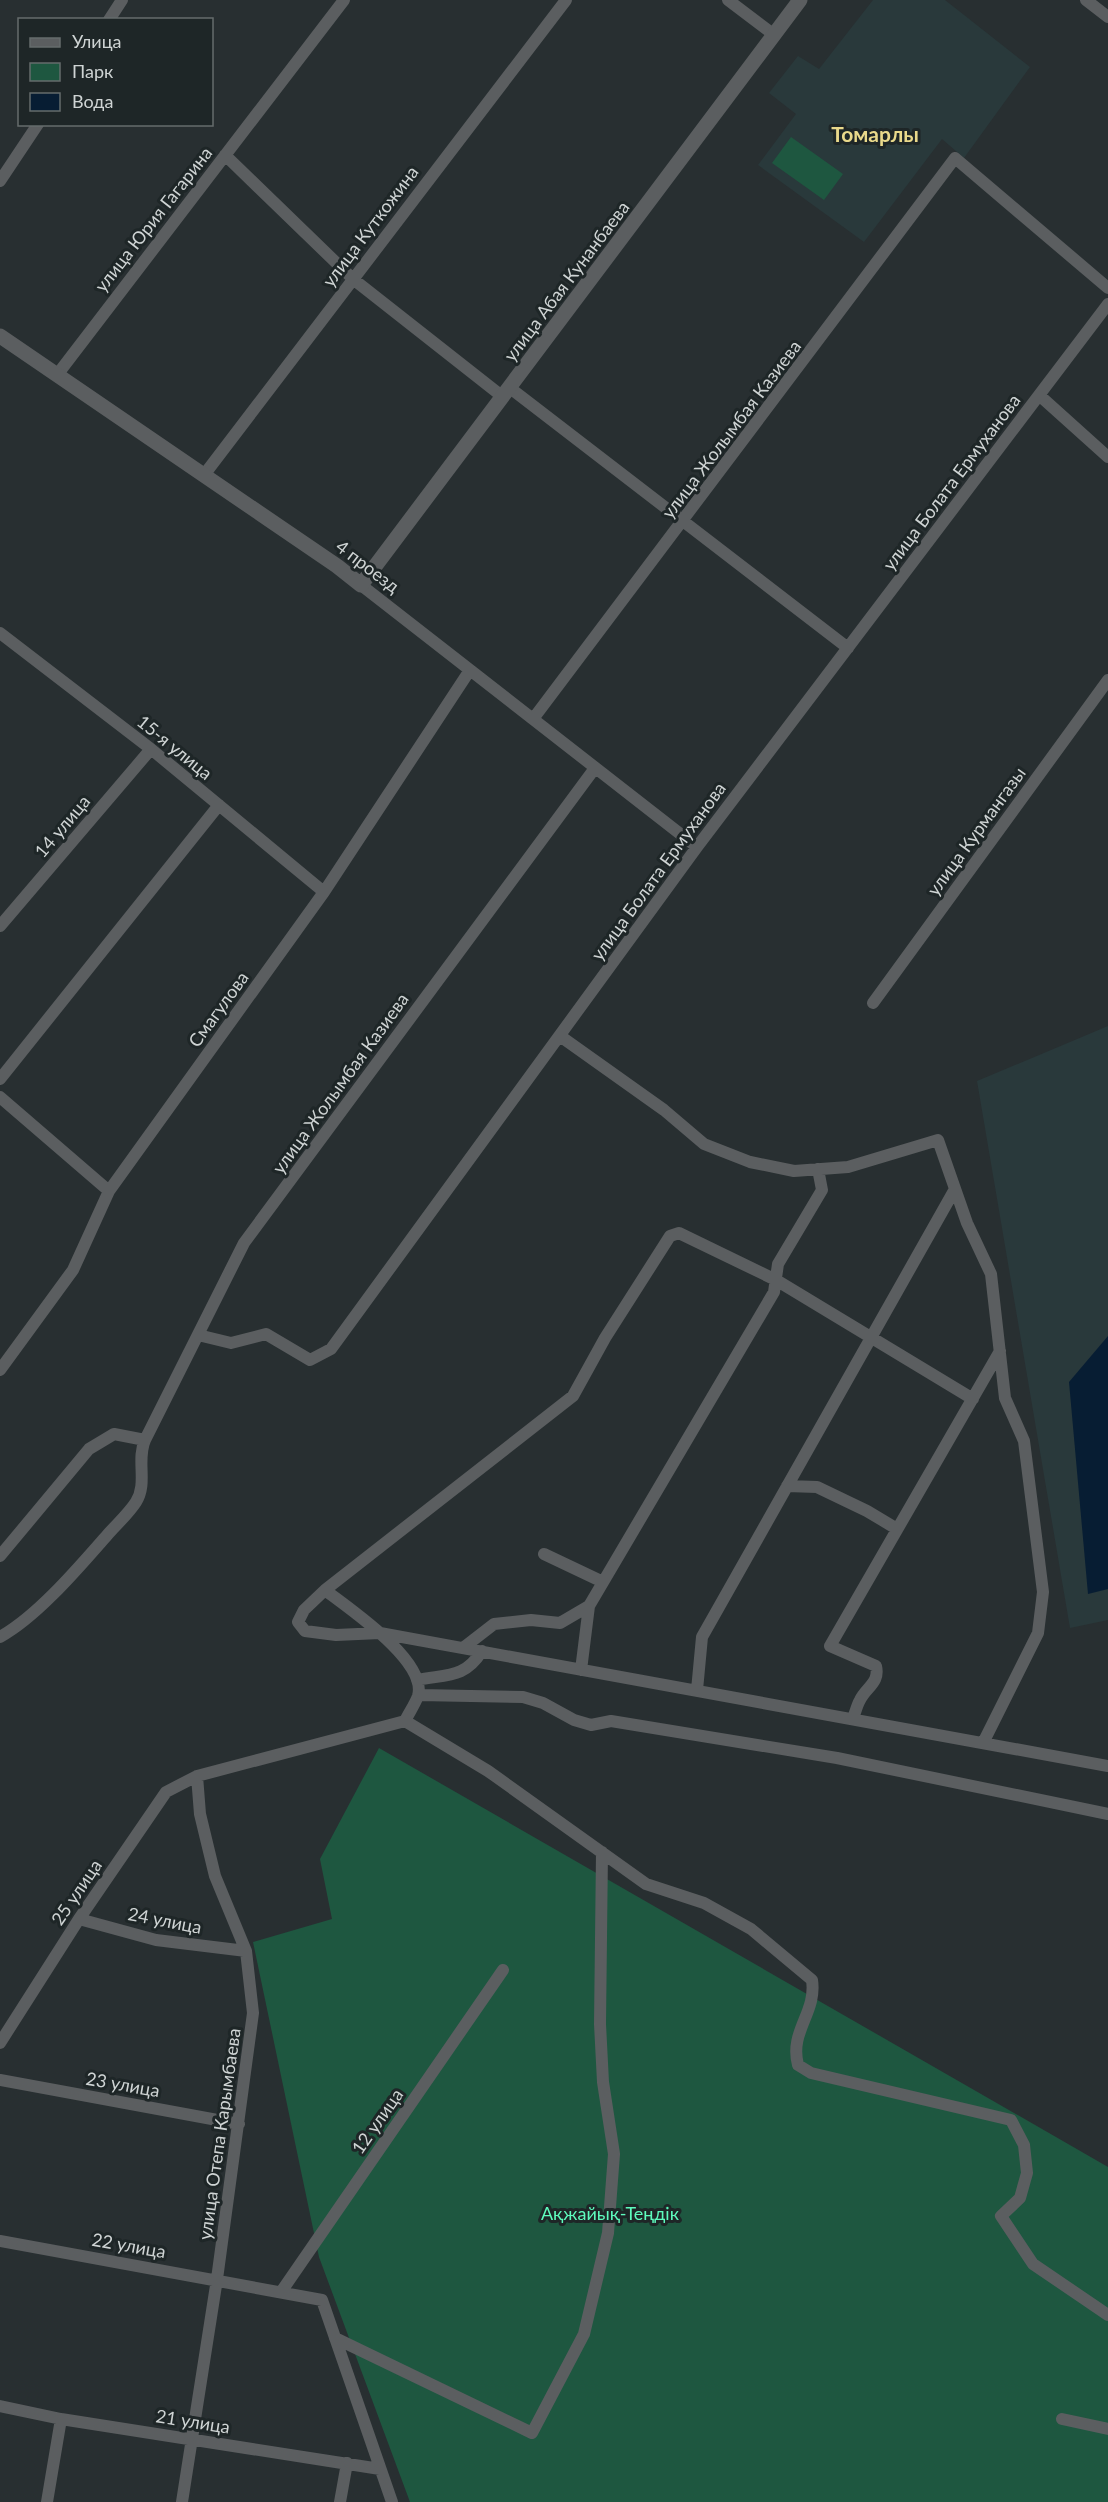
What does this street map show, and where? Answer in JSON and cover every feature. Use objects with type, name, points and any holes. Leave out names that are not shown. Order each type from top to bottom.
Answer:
[{"type":"street","points":[[110,18],[122,0]]},
{"type":"street","name":"улица Юрия Гагарина","points":[[57,375],[344,0]]},
{"type":"street","name":"улица Куткожина","points":[[204,475],[566,0]]},
{"type":"street","points":[[728,0],[773,34]]},
{"type":"street","name":"улица Абая Кунанбаева","points":[[361,585],[800,0]]},
{"type":"street","points":[[1086,0],[1108,17]]},
{"type":"street","points":[[0,181],[37,126]]},
{"type":"street","points":[[225,155],[353,279],[684,522],[848,648]]},
{"type":"street","name":"улица Жолымбая Казиева","points":[[533,719],[684,522],[955,158],[1108,288]]},
{"type":"street","name":"улица Болата Ермуханова","points":[[198,1335],[231,1343],[266,1334],[310,1360],[331,1349],[697,847],[1108,304]]},
{"type":"street","name":"4 проезд","points":[[0,336],[361,585],[697,847]]},
{"type":"street","points":[[1039,395],[1108,457]]},
{"type":"street","name":"15-я улица","points":[[0,633],[151,748],[324,892]]},
{"type":"street","name":"Смагулова","points":[[0,1370],[74,1270],[109,1191],[324,892],[471,670]]},
{"type":"street","name":"улица Курмангазы","points":[[873,1003],[1108,680]]},
{"type":"street","name":"14 улица","points":[[0,926],[151,748]]},
{"type":"street","name":"улица Жолымбая Казиева","points":[[0,1636],[14,1629],[76,1570],[137,1501],[142,1485],[140,1466],[144,1440],[244,1243],[596,768]]},
{"type":"street","points":[[0,1079],[219,805]]},
{"type":"street","points":[[560,1036],[664,1110],[704,1144],[750,1162],[794,1171],[848,1167],[938,1140],[955,1189],[991,1274],[1005,1398],[1024,1442],[1043,1592],[1038,1633],[983,1743]]},
{"type":"street","points":[[0,1097],[109,1191]]},
{"type":"street","points":[[581,1670],[590,1606],[774,1292],[778,1264],[822,1190],[818,1169]]},
{"type":"street","points":[[697,1690],[702,1637],[955,1189]]},
{"type":"street","points":[[973,1399],[776,1280],[690,1236],[679,1233],[670,1236],[605,1338],[573,1396],[325,1590],[304,1610],[298,1622],[304,1631],[336,1635],[380,1633],[1108,1766]]},
{"type":"street","points":[[853,1719],[860,1698],[872,1686],[878,1673],[876,1666],[830,1646],[1000,1351]]},
{"type":"street","points":[[0,1556],[89,1449],[114,1434],[144,1440]]},
{"type":"street","points":[[786,1486],[817,1487],[867,1510],[897,1529]]},
{"type":"street","points":[[544,1554],[603,1582]]},
{"type":"street","points":[[325,1590],[380,1633],[400,1652],[417,1680],[419,1695],[405,1721],[488,1772],[646,1884],[704,1903],[751,1929],[812,1980],[814,1994],[794,2049],[798,2065],[811,2073],[1011,2120],[1024,2145],[1026,2173],[1020,2199],[1001,2216],[1033,2264],[1108,2315]]},
{"type":"street","points":[[463,1648],[494,1624],[531,1620],[560,1623],[590,1606]]},
{"type":"street","points":[[417,1680],[461,1673],[475,1662],[482,1652]]},
{"type":"street","points":[[419,1695],[523,1697],[543,1703],[574,1720],[591,1725],[611,1721],[746,1743],[1108,1814]]},
{"type":"street","name":"25 улица","points":[[0,2043],[79,1919],[166,1792],[196,1776],[405,1721]]},
{"type":"street","name":"улица Отепа Карымбаева","points":[[182,2502],[217,2279],[253,2013],[246,1951],[215,1876],[200,1814],[196,1776]]},
{"type":"street","points":[[335,2338],[532,2433],[584,2334],[608,2233],[614,2154],[603,2082],[600,2024],[602,1852]]},
{"type":"street","name":"24 улица","points":[[79,1919],[156,1940],[246,1951]]},
{"type":"street","name":"12 улица","points":[[281,2292],[503,1970]]},
{"type":"street","name":"23 улица","points":[[0,2080],[239,2124]]},
{"type":"street","name":"22 улица","points":[[0,2241],[322,2300],[335,2338]]},
{"type":"street","points":[[335,2338],[392,2502]]},
{"type":"street","name":"21 улица","points":[[0,2406],[61,2419],[380,2469]]},
{"type":"street","points":[[47,2502],[61,2419]]},
{"type":"street","points":[[1062,2419],[1108,2429]]},
{"type":"street","points":[[340,2502],[347,2463]]},
{"type":"shaded area","points":[[873,0],[945,0],[1030,67],[964,158],[942,139],[864,242],[758,165],[796,114],[769,93],[798,56],[819,69]]},
{"type":"shaded area","points":[[1108,1026],[1108,1620],[1070,1628],[977,1081]]},
{"type":"green space","points":[[791,137],[843,174],[824,200],[772,163]]},
{"type":"green space","name":"Ақжайық-Теңдік","points":[[379,1748],[1108,2167],[1108,2502],[410,2502],[319,2257],[253,1942],[332,1919],[320,1859]]},
{"type":"water","points":[[1108,1336],[1108,1589],[1088,1594],[1069,1382]]},
{"type":"district","name":"Томарлы","points":[[875,133]]}]
